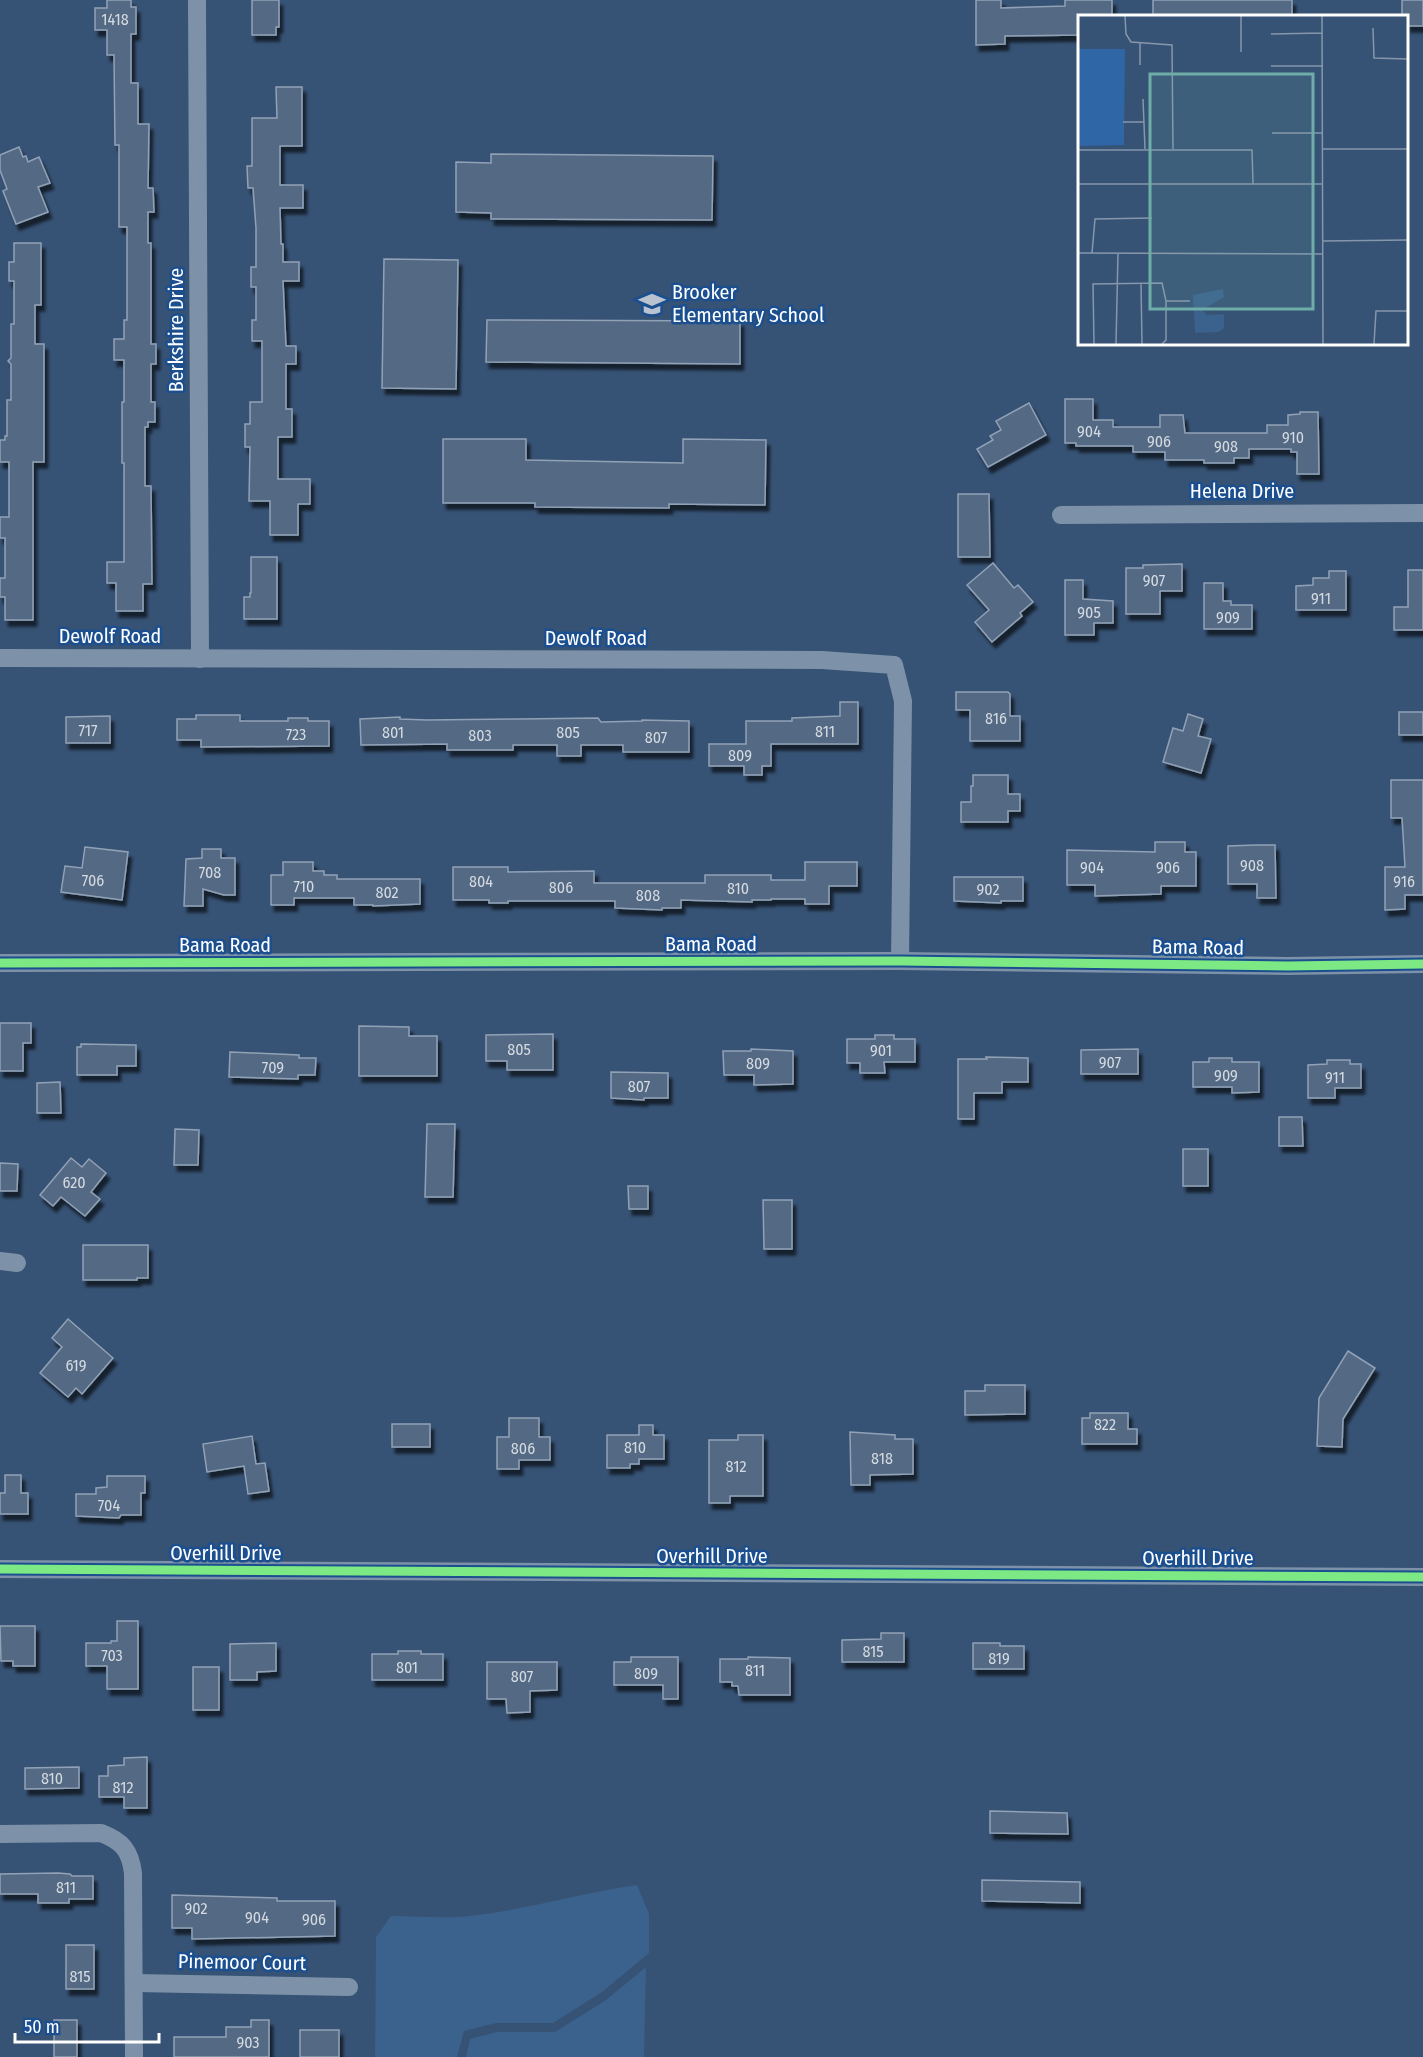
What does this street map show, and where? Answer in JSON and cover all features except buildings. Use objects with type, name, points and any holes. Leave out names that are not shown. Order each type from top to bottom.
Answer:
[{"type":"street","name":"Berkshire Drive","points":[[198,0],[200,659]]},
{"type":"street","name":"Helena Drive","points":[[1061,514],[1423,513]]},
{"type":"street","name":"Dewolf Road","points":[[0,658],[822,660],[894,665],[903,701],[900,961]]},
{"type":"street","name":"Bama Road","points":[[0,963],[900,961],[1288,966],[1423,964]]},
{"type":"street","name":"Overhill Drive","points":[[0,1569],[1423,1577]]},
{"type":"street","points":[[0,1834],[100,1833],[115,1839],[125,1849],[131,1860],[133,1873],[134,2057]]},
{"type":"street","name":"Pinemoor Court","points":[[135,1983],[349,1987]]},
{"type":"water","points":[[637,1885],[649,1914],[649,1953],[602,1992],[553,2023],[496,2023],[464,2031],[457,2057],[375,2057],[376,1937],[391,1916],[469,1916]]},
{"type":"water","points":[[646,1967],[644,2057],[466,2057],[470,2039],[497,2032],[555,2032],[606,2000]]},
{"type":"cycle path","points":[[0,963],[900,961],[1288,966],[1423,964]]},
{"type":"cycle path","points":[[0,1569],[1423,1577]]},
{"type":"place","name":"Brooker Elementary School","points":[[652,304]]}]
